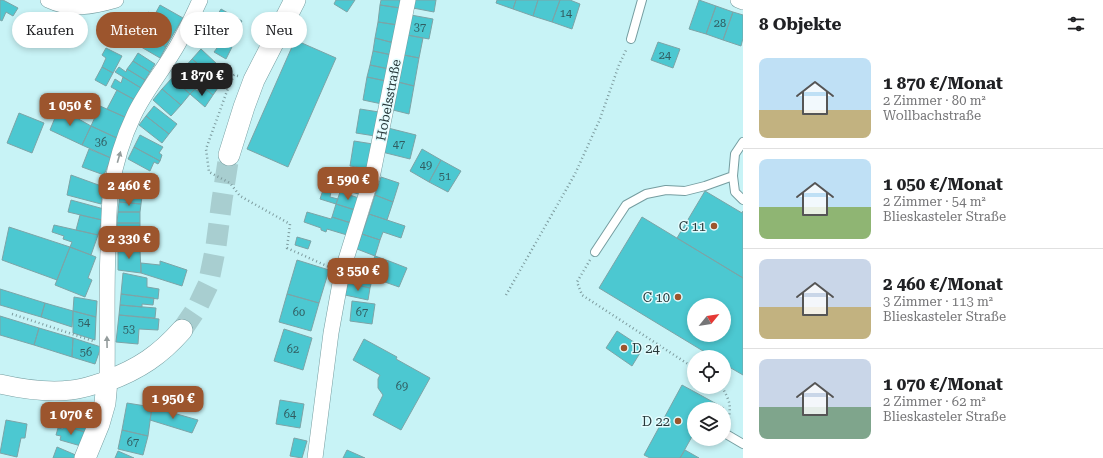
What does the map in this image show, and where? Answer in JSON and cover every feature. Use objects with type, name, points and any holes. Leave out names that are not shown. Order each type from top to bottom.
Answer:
[{"type":"main road","points":[[230,155],[244,107],[254,80],[295,0]]},
{"type":"main road","points":[[85,458],[99,424],[105,404],[107,381],[145,363],[161,352],[182,330]]},
{"type":"street","points":[[48,0],[64,6],[80,7],[116,0]]},
{"type":"street","points":[[0,384],[46,390],[70,390],[86,388],[107,381],[108,347],[106,295],[109,222],[111,190],[117,164],[124,140],[144,96],[175,51],[200,0]]},
{"type":"street","name":"Hobelsstraße","points":[[315,458],[331,333],[342,272],[373,174],[408,0]]},
{"type":"street","points":[[738,0],[743,2]]},
{"type":"lane","points":[[631,39],[642,0]]},
{"type":"lane","points":[[743,142],[735,154],[734,176],[735,192],[743,200]]},
{"type":"lane","points":[[595,252],[626,205],[646,194],[666,190],[685,191],[734,176]]},
{"type":"lane","points":[[731,437],[743,444]]},
{"type":"path","points":[[506,295],[575,174],[600,119],[619,65],[631,39]]},
{"type":"path","points":[[290,224],[287,248],[342,272]]},
{"type":"path","points":[[595,252],[577,282],[582,295],[687,363]]},
{"type":"path","points":[[12,314],[108,347]]},
{"type":"building","points":[[0,0],[3,0],[18,8],[16,12],[12,12],[12,15],[6,12],[2,21],[0,20]]},
{"type":"building","points":[[336,0],[355,0],[347,12],[334,4]]},
{"type":"building","points":[[381,0],[401,0],[400,8],[380,5]]},
{"type":"building","points":[[414,0],[436,0],[434,12],[413,8]]},
{"type":"building","points":[[497,0],[516,0],[513,9],[496,3]]},
{"type":"building","points":[[516,0],[538,0],[533,16],[513,9]]},
{"type":"building","points":[[538,0],[560,0],[552,22],[533,16]]},
{"type":"building","points":[[560,0],[570,0],[580,4],[572,29],[552,22]]},
{"type":"building","points":[[699,0],[716,6],[706,34],[689,29]]},
{"type":"building","points":[[160,5],[180,16],[180,23],[172,36],[172,12],[156,12]]},
{"type":"building","points":[[380,5],[400,8],[398,25],[378,22]]},
{"type":"building","points":[[716,6],[733,12],[723,40],[706,34]]},
{"type":"building","points":[[221,9],[226,12],[219,12]]},
{"type":"building","points":[[733,12],[743,15],[743,38],[741,46],[723,40]]},
{"type":"building","points":[[411,15],[433,19],[429,39],[407,35]]},
{"type":"building","points":[[378,22],[398,25],[394,43],[375,38]]},
{"type":"building","points":[[407,35],[423,38],[419,58],[404,55]]},
{"type":"building","points":[[375,38],[394,43],[392,55],[373,51]]},
{"type":"building","points":[[658,42],[680,49],[673,68],[651,60]]},
{"type":"building","points":[[307,45],[336,58],[288,167],[247,149],[291,48],[307,48]]},
{"type":"building","points":[[106,48],[122,56],[113,73],[102,67],[106,58],[102,55]]},
{"type":"building","points":[[143,48],[165,48],[160,58]]},
{"type":"building","points":[[217,48],[232,48],[226,59],[214,52]]},
{"type":"building","points":[[201,49],[217,64],[209,73],[192,59]]},
{"type":"building","points":[[373,51],[392,55],[389,69],[370,65]]},
{"type":"building","points":[[138,53],[155,64],[150,72],[133,61]]},
{"type":"building","points":[[404,55],[419,58],[414,86],[398,82]]},
{"type":"building","points":[[192,59],[209,73],[201,83],[184,68]]},
{"type":"building","points":[[133,61],[150,72],[145,80],[127,69]]},
{"type":"building","points":[[370,65],[389,69],[386,81],[367,77]]},
{"type":"building","points":[[221,66],[229,72],[213,95],[204,88]]},
{"type":"building","points":[[102,67],[113,73],[106,86],[95,80]]},
{"type":"building","points":[[119,67],[126,72],[127,69],[145,80],[141,88],[115,72]]},
{"type":"building","points":[[181,69],[199,85],[190,94],[172,78]]},
{"type":"building","points":[[123,77],[141,88],[135,100],[111,87],[115,79],[121,83]]},
{"type":"building","points":[[367,77],[386,81],[382,104],[363,100]]},
{"type":"building","points":[[172,78],[190,94],[181,105],[162,89]]},
{"type":"building","points":[[398,82],[414,86],[409,114],[393,110]]},
{"type":"building","points":[[204,88],[213,95],[205,107],[190,94],[195,89],[201,93]]},
{"type":"building","points":[[162,89],[181,105],[171,116],[153,100]]},
{"type":"building","points":[[117,90],[135,100],[127,118],[107,109]]},
{"type":"building","points":[[100,106],[127,118],[119,139],[91,126]]},
{"type":"building","points":[[154,106],[177,124],[169,134],[146,116]]},
{"type":"building","points":[[59,108],[91,126],[82,145],[50,130]]},
{"type":"building","points":[[360,109],[379,112],[375,136],[356,133]]},
{"type":"building","points":[[19,113],[44,123],[32,153],[7,143]]},
{"type":"building","points":[[146,116],[169,134],[162,143],[139,125]]},
{"type":"building","points":[[91,126],[119,139],[111,158],[82,145]]},
{"type":"building","points":[[388,128],[416,135],[410,159],[382,152]]},
{"type":"building","points":[[140,135],[163,147],[159,153],[162,155],[160,161],[134,147]]},
{"type":"building","points":[[354,141],[373,144],[369,169],[350,166]]},
{"type":"building","points":[[134,147],[160,161],[158,164],[154,162],[150,171],[128,159]]},
{"type":"building","points":[[89,149],[111,158],[104,175],[82,167]]},
{"type":"building","points":[[422,149],[441,160],[429,182],[410,171]]},
{"type":"building","points":[[441,160],[461,171],[448,192],[429,182]]},
{"type":"building","points":[[345,172],[366,178],[362,195],[341,189]]},
{"type":"building","points":[[71,175],[104,187],[101,204],[67,195]]},
{"type":"building","points":[[122,175],[150,179],[148,196],[120,193]]},
{"type":"building","points":[[381,177],[399,183],[393,202],[375,195]]},
{"type":"building","points":[[323,190],[331,192],[330,197],[338,199],[336,204],[320,199]]},
{"type":"building","name":"C 11","points":[[705,191],[742,213],[743,211],[743,278],[677,238]]},
{"type":"building","points":[[340,192],[359,198],[355,210],[336,204]]},
{"type":"building","points":[[120,193],[142,196],[141,204],[119,202]]},
{"type":"building","points":[[375,195],[393,202],[387,220],[369,214]]},
{"type":"building","points":[[71,200],[104,209],[102,220],[68,212]]},
{"type":"building","points":[[119,202],[141,204],[140,212],[118,212]]},
{"type":"building","points":[[336,204],[355,210],[351,223],[332,217]]},
{"type":"building","points":[[118,212],[140,212],[140,223],[117,223]]},
{"type":"building","points":[[307,212],[331,219],[332,217],[351,223],[347,235],[327,229],[326,232],[321,230],[321,228],[304,222]]},
{"type":"building","points":[[369,214],[405,226],[401,238],[383,232],[380,240],[362,234]]},
{"type":"building","points":[[80,215],[102,220],[98,235],[76,230]]},
{"type":"building","name":"C 10","points":[[642,217],[743,278],[743,375],[731,368],[731,350],[701,350],[688,342],[731,342],[731,298],[687,298],[687,341],[599,288]]},
{"type":"building","points":[[117,223],[140,223],[140,233],[117,233]]},
{"type":"building","points":[[54,225],[98,235],[91,255],[70,247],[72,242],[63,239],[64,236],[52,232]]},
{"type":"building","points":[[9,227],[70,247],[57,280],[2,260]]},
{"type":"building","points":[[117,233],[140,233],[140,249],[118,249]]},
{"type":"building","points":[[362,234],[380,240],[375,256],[357,249]]},
{"type":"building","points":[[297,237],[311,241],[308,249],[295,245]]},
{"type":"building","points":[[70,247],[96,257],[88,278],[92,280],[85,297],[55,285]]},
{"type":"building","points":[[118,249],[140,249],[141,273],[118,270]]},
{"type":"building","points":[[375,256],[389,261],[383,279],[368,273]]},
{"type":"building","points":[[297,260],[329,270],[319,303],[287,294]]},
{"type":"building","points":[[160,261],[187,270],[182,286],[141,273],[141,263],[160,265]]},
{"type":"building","points":[[389,261],[407,268],[399,287],[382,281]]},
{"type":"building","points":[[351,271],[373,276],[370,288],[348,283]]},
{"type":"building","points":[[123,273],[147,278],[147,287],[159,289],[158,299],[121,294]]},
{"type":"building","points":[[348,283],[370,288],[368,300],[345,295]]},
{"type":"building","points":[[0,289],[45,303],[41,317],[0,305]]},
{"type":"building","points":[[121,294],[154,298],[153,305],[142,304],[142,307],[120,305]]},
{"type":"building","points":[[287,294],[319,303],[311,331],[279,322]]},
{"type":"building","points":[[74,297],[97,301],[96,317],[73,311]]},
{"type":"building","points":[[352,301],[375,304],[372,324],[350,321]]},
{"type":"building","points":[[45,303],[73,311],[72,327],[41,317]]},
{"type":"building","points":[[120,305],[156,308],[155,318],[119,315]]},
{"type":"building","points":[[73,311],[96,317],[95,340],[73,333]]},
{"type":"building","points":[[119,315],[159,319],[158,330],[139,329],[138,344],[116,342]]},
{"type":"building","points":[[0,316],[39,328],[34,345],[0,335]]},
{"type":"building","points":[[39,328],[73,338],[72,357],[34,345]]},
{"type":"building","points":[[284,329],[312,338],[303,370],[274,361]]},
{"type":"building","name":"D 24","points":[[617,331],[643,348],[632,366],[606,348]]},
{"type":"building","points":[[73,338],[101,347],[95,364],[72,357]]},
{"type":"building","points":[[364,339],[397,357],[396,359],[430,378],[401,430],[373,415],[383,395],[378,388],[378,379],[380,375],[353,360]]},
{"type":"building","name":"D 22","points":[[682,385],[687,388],[687,394],[698,394],[713,402],[687,402],[687,446],[680,458],[650,458],[644,455]]},
{"type":"building","points":[[280,400],[304,404],[300,428],[276,424]]},
{"type":"building","points":[[127,403],[152,407],[148,436],[122,430]]},
{"type":"building","points":[[152,407],[198,420],[192,433],[150,420]]},
{"type":"building","points":[[68,411],[89,417],[85,432],[64,426]]},
{"type":"building","points":[[6,420],[27,424],[25,438],[21,438],[17,457],[0,453]]},
{"type":"building","points":[[64,426],[85,432],[81,446],[60,440],[61,436],[56,435],[58,428],[63,429]]},
{"type":"building","points":[[122,430],[148,436],[143,455],[118,449]]},
{"type":"building","points":[[294,438],[307,441],[302,458],[290,456]]},
{"type":"building","points":[[57,447],[78,456],[77,458],[53,458]]},
{"type":"building","points":[[347,450],[365,458],[343,458]]},
{"type":"building","points":[[685,450],[699,458],[680,458]]},
{"type":"building","points":[[118,451],[134,458],[115,458]]},
{"type":"tunnel","points":[[182,330],[197,308],[208,285],[216,246],[229,155]]},
{"type":"place","name":"C 11","points":[[714,226]]},
{"type":"place","name":"C 10","points":[[678,297]]},
{"type":"place","name":"D 24","points":[[624,348]]},
{"type":"place","name":"D 22","points":[[678,421]]}]
